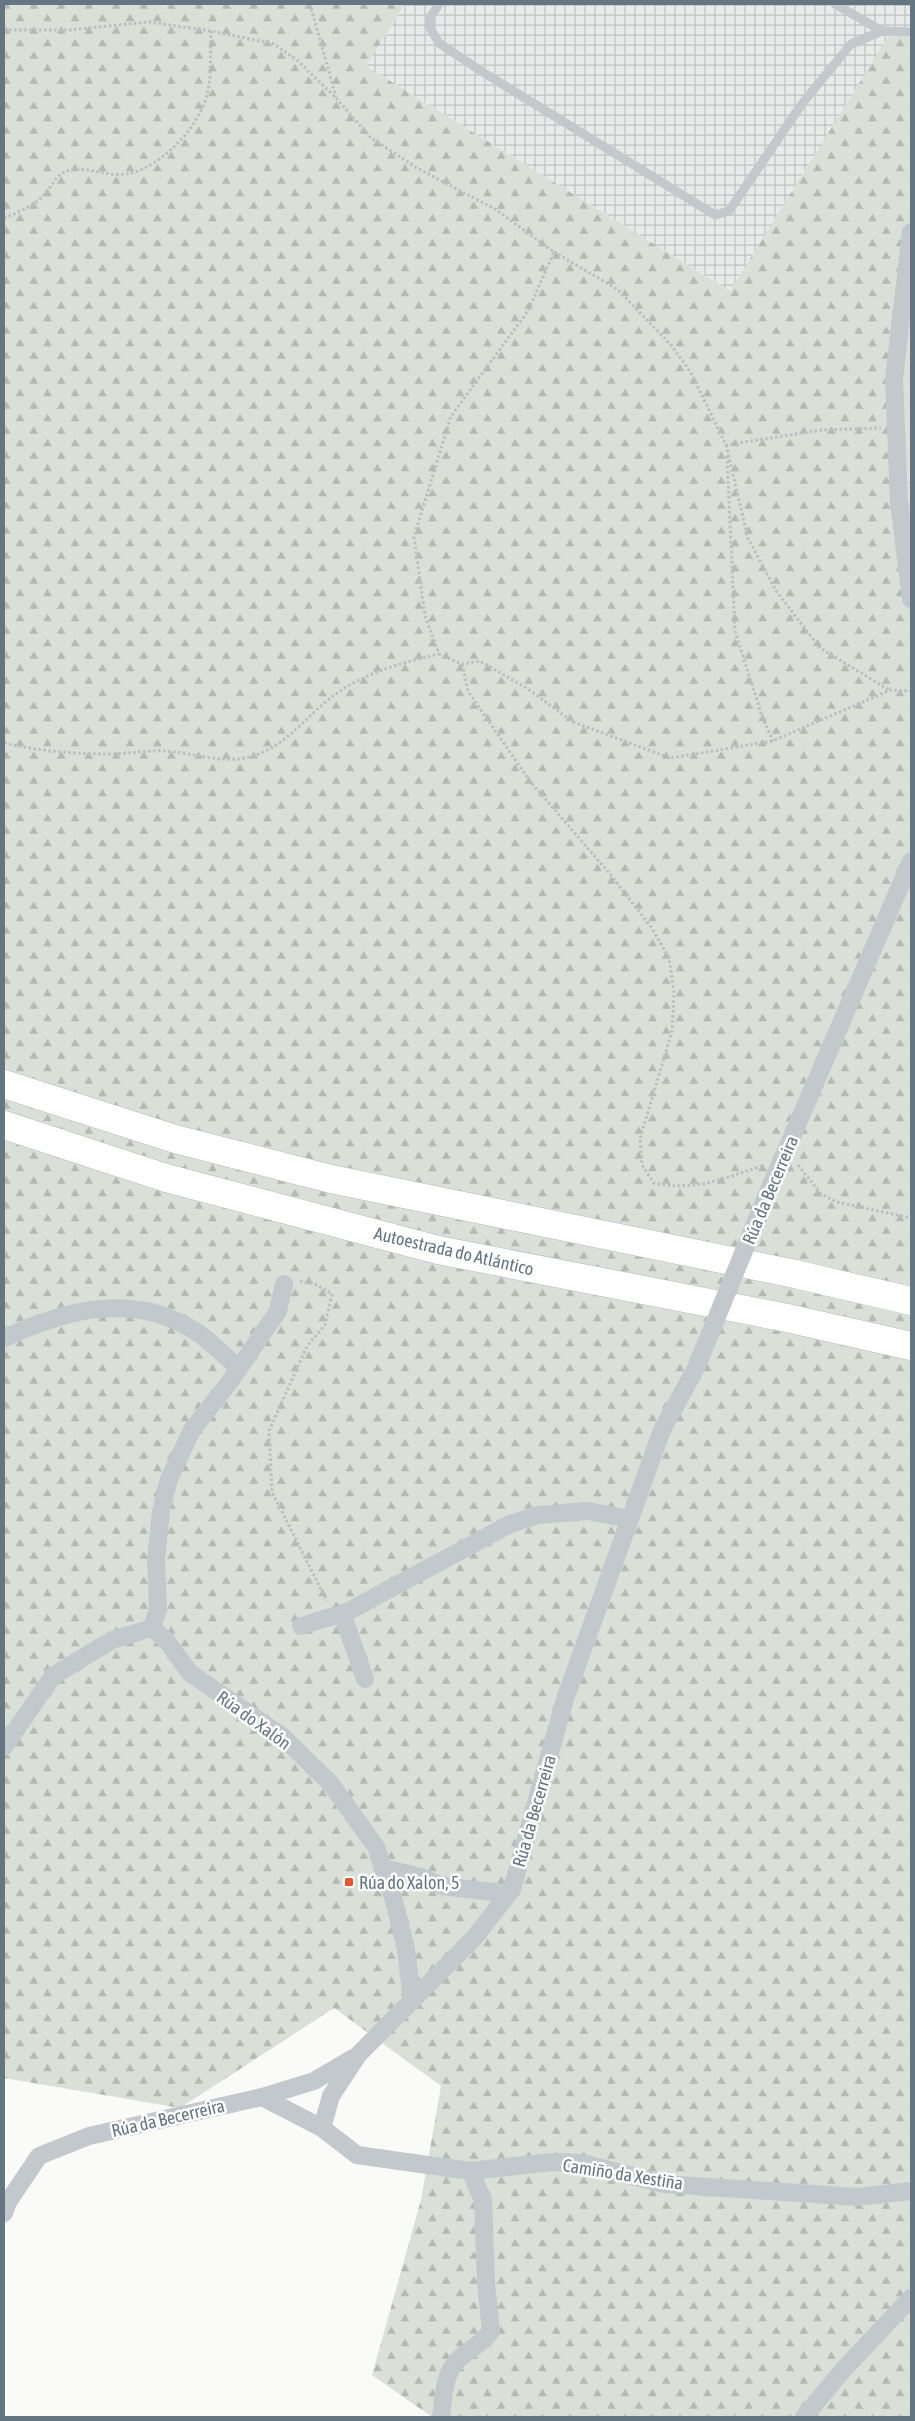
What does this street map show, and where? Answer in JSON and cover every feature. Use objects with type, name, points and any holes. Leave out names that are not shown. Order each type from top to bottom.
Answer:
[{"type":"highway","points":[[4,1084],[175,1139],[331,1179],[795,1274],[911,1301]]},
{"type":"highway","name":"Autoestrada do Atlántico","points":[[4,1125],[166,1178],[438,1250],[787,1318],[911,1346]]},
{"type":"street","points":[[911,232],[894,379],[899,502],[911,599]]},
{"type":"street","name":"Rúa da Becerreira","points":[[322,2128],[330,2096],[358,2055],[475,1937],[512,1889],[565,1699],[662,1430],[696,1368],[766,1197],[911,860]]},
{"type":"street","points":[[4,1747],[53,1676],[112,1640],[152,1628],[158,1609],[156,1560],[161,1511],[168,1479],[192,1430],[239,1368],[278,1311],[284,1284]]},
{"type":"street","points":[[4,1338],[38,1323],[94,1310],[128,1307],[159,1312],[193,1330],[239,1368]]},
{"type":"street","points":[[301,1626],[338,1614],[510,1524],[538,1515],[588,1511],[630,1519]]},
{"type":"street","points":[[338,1614],[365,1678]]},
{"type":"street","name":"Rúa do Xalón","points":[[152,1628],[166,1640],[190,1673],[283,1737],[331,1784],[376,1847],[394,1901],[406,1949],[412,2001]]},
{"type":"street","points":[[383,1868],[421,1877],[442,1886],[508,1894]]},
{"type":"street","name":"Rúa da Becerreira","points":[[4,2213],[8,2202],[39,2156],[89,2136],[262,2097],[314,2081],[358,2055]]},
{"type":"street","name":"Camiño da Xestiña","points":[[262,2097],[322,2128],[357,2155],[470,2171],[552,2162],[582,2163],[664,2184],[857,2198],[911,2191]]},
{"type":"street","points":[[441,2417],[447,2374],[458,2359],[482,2343],[491,2331],[486,2282],[482,2200],[470,2171]]},
{"type":"street","points":[[804,2417],[843,2370],[911,2298]]},
{"type":"lane","points":[[439,4],[430,18],[430,28],[440,43],[489,76],[715,215],[730,211],[801,105],[851,44],[882,31],[911,32]]},
{"type":"lane","points":[[834,4],[882,31]]},
{"type":"path","points":[[310,4],[336,98]]},
{"type":"path","points":[[4,30],[69,30],[149,22],[211,31],[274,44],[298,61],[336,98],[371,138],[418,168],[495,209],[554,252],[617,289],[671,345],[690,371],[726,445],[748,538],[776,591],[820,648],[890,690]]},
{"type":"path","points":[[4,218],[42,197],[64,172],[78,168],[118,175],[129,173],[150,166],[180,142],[197,118],[207,95],[211,31]]},
{"type":"path","points":[[440,654],[425,616],[414,537],[451,416],[528,310],[554,252]]},
{"type":"path","points":[[726,445],[822,430],[896,427]]},
{"type":"path","points":[[726,445],[735,631],[763,719],[773,741]]},
{"type":"path","points":[[4,744],[39,751],[110,754],[166,751],[228,760],[256,755],[285,739],[340,691],[366,676],[402,663],[440,654],[462,664],[480,662],[528,689],[574,722],[670,758],[773,741],[890,690],[911,691]]},
{"type":"path","points":[[462,664],[468,691],[529,780],[603,866],[651,927],[669,958],[674,993],[672,1031],[640,1140],[642,1165],[654,1182],[674,1187],[707,1183],[786,1154],[821,1194],[843,1204],[911,1218]]},
{"type":"path","points":[[284,1284],[294,1280],[317,1285],[332,1294],[325,1326],[307,1346],[269,1431],[272,1492],[338,1614]]},
{"type":"shaded area","points":[[405,4],[911,4],[911,28],[894,28],[730,291],[366,66]]},
{"type":"green space","points":[[4,4],[405,4],[366,66],[730,291],[894,27],[911,28],[911,2417],[432,2417],[372,2375],[421,2200],[441,2086],[334,2008],[180,2108],[4,2078]]},
{"type":"place","name":"Rúa do Xalon, 5","points":[[349,1882]]}]
